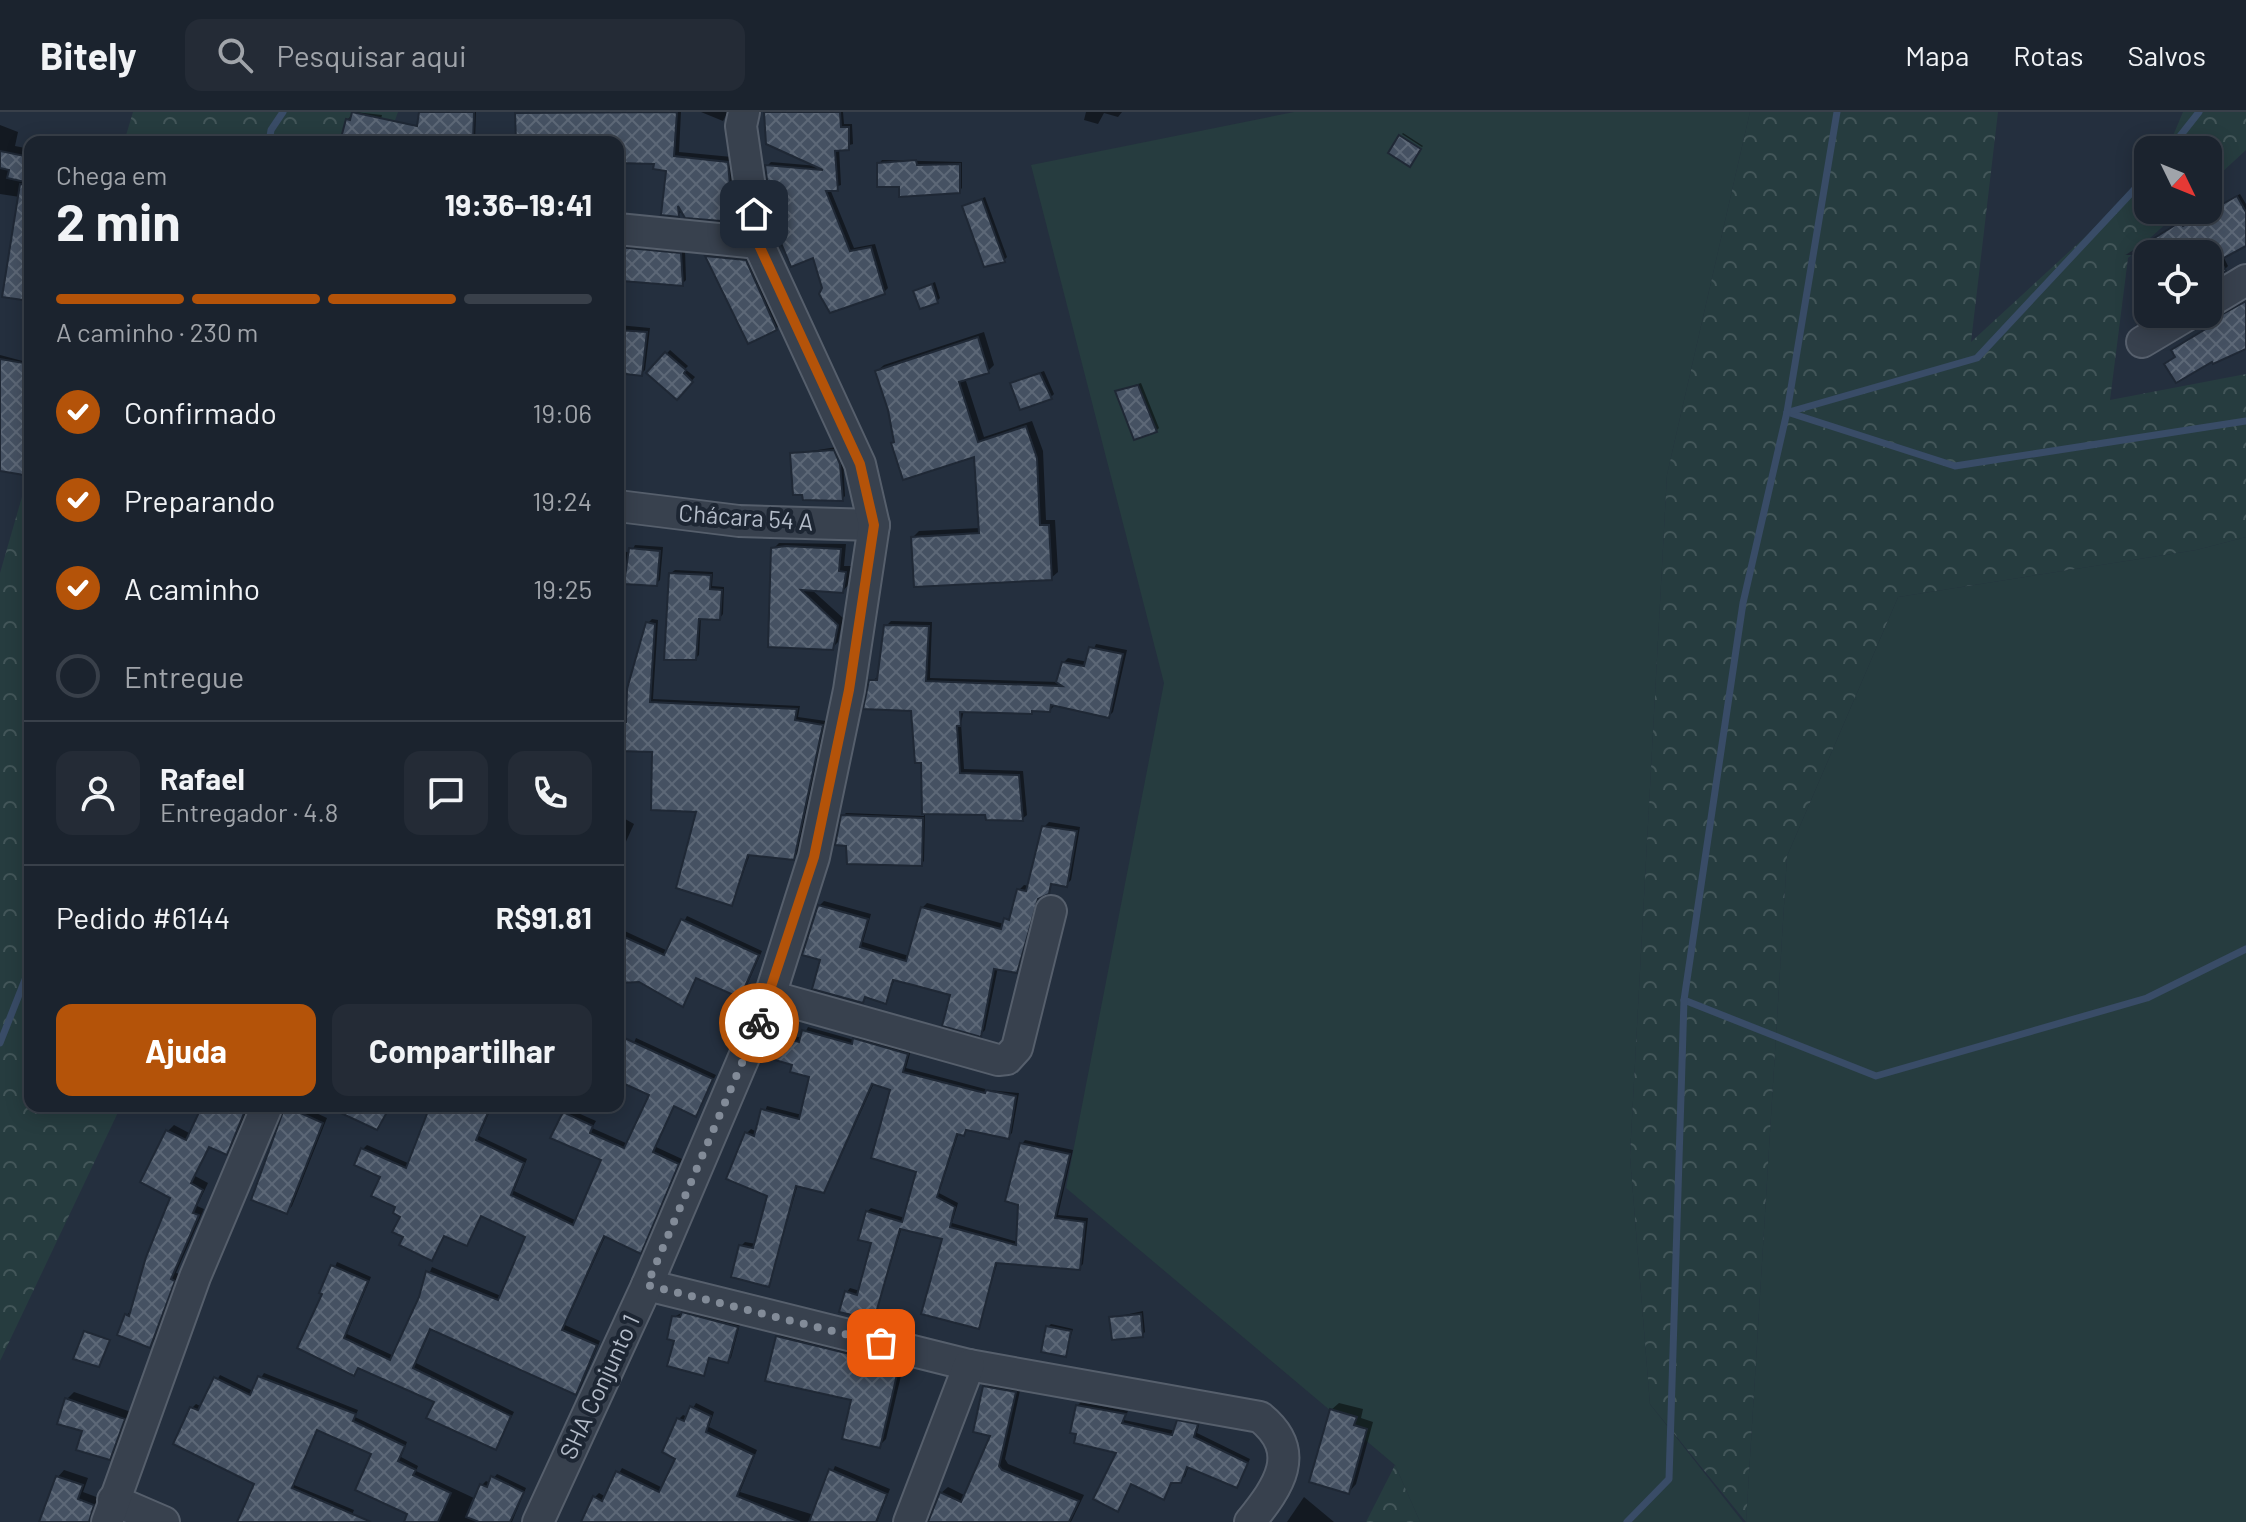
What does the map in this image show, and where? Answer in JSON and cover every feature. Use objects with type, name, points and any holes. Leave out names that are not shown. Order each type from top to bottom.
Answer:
[{"type":"street","name":"SHA Conjunto 1","points":[[538,1522],[647,1285],[770,996],[817,842],[849,690],[874,525],[860,464],[758,243],[741,126],[744,112]]},
{"type":"street","points":[[624,230],[758,243]]},
{"type":"street","points":[[2222,295],[2246,280]]},
{"type":"street","points":[[2142,342],[2166,328]]},
{"type":"street","name":"Chácara 54 A","points":[[624,507],[739,521],[874,525]]},
{"type":"street","points":[[770,996],[1007,1059],[1017,1048],[1051,911]]},
{"type":"street","points":[[164,1522],[110,1511],[195,1277],[264,1112]]},
{"type":"street","points":[[647,1285],[969,1365],[1260,1417],[1278,1431],[1286,1458],[1274,1493],[1250,1522]]},
{"type":"street","points":[[909,1522],[969,1365]]},
{"type":"green space","points":[[133,112],[398,112],[389,136],[126,136]]},
{"type":"green space","points":[[1294,112],[1750,112],[1667,475],[1630,1156],[1650,1404],[1743,1522],[1420,1522],[1395,1465],[1066,1188],[1164,683],[1031,165]]},
{"type":"green space","points":[[1750,112],[1998,112],[1971,342],[2134,192],[2134,224],[2166,224],[2148,240],[2134,240],[2134,253],[2128,258],[2110,400],[2246,374],[2246,537],[2196,550],[1898,597],[1787,856],[1746,1522],[1650,1404],[1630,1156],[1667,475]]},
{"type":"green space","points":[[2183,112],[2246,112],[2246,150],[2222,172],[2222,136],[2173,136]]},
{"type":"green space","points":[[24,490],[24,1112],[118,1112],[0,1361],[0,573]]},
{"type":"green space","points":[[2246,537],[2246,1522],[1746,1522],[1787,856],[1898,597],[2196,550]]},
{"type":"green space","points":[[1395,1465],[1420,1522],[1366,1522]]},
{"type":"building","points":[[352,112],[417,126],[419,112],[474,112],[473,136],[342,136],[346,119],[350,120]]},
{"type":"building","points":[[677,112],[674,156],[728,162],[733,222],[685,218],[678,206],[679,217],[661,215],[666,171],[653,169],[654,164],[624,163],[624,136],[516,136],[515,113]]},
{"type":"building","points":[[764,112],[840,112],[841,127],[849,127],[849,150],[835,151],[838,191],[826,191],[850,251],[871,247],[885,294],[830,313],[819,294],[822,288],[813,258],[791,267],[773,224],[765,165],[823,170],[766,144]]},
{"type":"building","points":[[1399,135],[1421,149],[1410,167],[1388,153]]},
{"type":"building","points":[[0,151],[24,156],[24,182],[7,178],[9,170],[0,168]]},
{"type":"building","points":[[916,160],[917,165],[960,164],[960,193],[899,197],[899,187],[877,187],[877,163]]},
{"type":"building","points":[[20,184],[24,184],[24,300],[2,297]]},
{"type":"building","points":[[2237,196],[2246,212],[2246,246],[2222,259],[2222,240],[2151,240],[2177,224],[2222,224],[2222,204]]},
{"type":"building","points":[[982,199],[1005,262],[984,267],[962,206]]},
{"type":"building","points":[[624,248],[681,253],[683,286],[624,281]]},
{"type":"building","points":[[705,256],[746,260],[777,330],[748,344]]},
{"type":"building","points":[[932,284],[938,303],[920,309],[913,291]]},
{"type":"building","points":[[2246,301],[2246,349],[2212,362],[2176,383],[2164,364],[2175,357],[2171,350],[2207,328],[2222,328],[2222,314]]},
{"type":"building","points":[[624,330],[647,332],[642,376],[624,374]]},
{"type":"building","points":[[978,337],[989,373],[959,382],[978,442],[1026,426],[1037,458],[1040,525],[1049,525],[1052,580],[914,587],[911,537],[979,533],[974,457],[903,480],[891,443],[894,442],[888,410],[875,371]]},
{"type":"building","points":[[665,352],[686,370],[684,373],[693,382],[677,400],[646,373]]},
{"type":"building","points":[[0,359],[24,363],[24,475],[0,471]]},
{"type":"building","points":[[1040,373],[1052,399],[1020,410],[1010,383]]},
{"type":"building","points":[[1138,385],[1157,432],[1134,440],[1115,391]]},
{"type":"building","points":[[834,450],[840,464],[843,501],[803,500],[802,495],[793,495],[790,453]]},
{"type":"building","points":[[629,548],[660,551],[657,586],[624,584]]},
{"type":"building","points":[[771,548],[841,549],[839,571],[846,572],[843,593],[801,590],[838,625],[833,650],[768,647]]},
{"type":"building","points":[[669,573],[711,575],[710,589],[722,590],[720,620],[699,619],[696,660],[664,660]]},
{"type":"building","points":[[646,622],[655,624],[650,702],[797,709],[795,720],[823,725],[794,860],[748,855],[732,906],[676,888],[696,812],[651,810],[652,752],[624,751],[627,689]]},
{"type":"building","points":[[884,625],[929,626],[926,681],[1062,686],[1056,682],[1062,662],[1084,666],[1089,647],[1123,654],[1109,718],[1051,705],[1050,712],[1032,711],[1032,714],[960,712],[961,726],[957,726],[960,773],[1019,775],[1023,821],[986,820],[985,815],[922,814],[921,763],[915,763],[911,711],[863,709],[869,680],[877,680]]},
{"type":"building","points":[[841,815],[923,818],[922,866],[847,864],[846,846],[835,845]]},
{"type":"building","points":[[1042,826],[1077,831],[1067,887],[1051,884],[1049,894],[1038,899],[1017,973],[994,969],[981,1037],[942,1026],[950,995],[893,980],[886,1004],[865,997],[863,1003],[812,989],[820,960],[802,955],[818,905],[868,919],[860,947],[906,961],[921,907],[1001,929],[1004,918],[1009,920],[1017,889],[1026,891]]},
{"type":"building","points":[[681,919],[759,955],[740,998],[696,978],[683,1007],[639,982],[624,983],[624,937],[664,955]]},
{"type":"building","points":[[802,1030],[852,1044],[853,1038],[908,1054],[903,1072],[985,1093],[986,1090],[1016,1096],[1009,1139],[966,1130],[964,1136],[957,1134],[937,1197],[955,1207],[950,1227],[1016,1245],[1018,1205],[1005,1201],[1020,1143],[1070,1154],[1055,1218],[1085,1222],[1080,1270],[996,1263],[979,1329],[921,1314],[942,1239],[900,1229],[874,1320],[839,1312],[845,1291],[857,1295],[871,1243],[858,1240],[866,1211],[902,1222],[916,1172],[871,1158],[890,1090],[872,1084],[824,1193],[796,1186],[769,1287],[731,1277],[739,1245],[753,1248],[767,1196],[726,1179],[745,1132],[754,1136],[761,1109],[799,1119],[809,1077],[790,1072],[792,1065],[775,1060],[782,1037],[799,1042]]},
{"type":"building","points":[[624,1038],[713,1079],[696,1117],[674,1106],[653,1152],[679,1164],[641,1254],[604,1236],[562,1330],[597,1345],[576,1395],[430,1329],[413,1368],[511,1416],[496,1450],[426,1418],[434,1402],[358,1368],[354,1376],[297,1348],[322,1294],[319,1293],[331,1265],[368,1281],[344,1338],[390,1360],[419,1297],[426,1271],[498,1300],[525,1237],[481,1216],[467,1246],[444,1236],[432,1261],[399,1245],[403,1237],[392,1232],[400,1217],[393,1213],[395,1207],[371,1196],[380,1177],[354,1165],[361,1148],[406,1168],[428,1112],[488,1112],[476,1140],[524,1163],[511,1195],[573,1225],[601,1160],[550,1138],[563,1112],[593,1126],[590,1133],[624,1148],[649,1095],[624,1084]]},
{"type":"building","points":[[199,1112],[245,1112],[227,1155],[209,1147],[191,1183],[203,1190],[193,1213],[199,1215],[171,1279],[175,1281],[150,1348],[117,1335],[125,1314],[129,1316],[146,1257],[170,1198],[140,1182],[166,1130],[186,1140]]},
{"type":"building","points":[[283,1112],[298,1112],[323,1123],[287,1214],[251,1200]]},
{"type":"building","points":[[339,1112],[382,1112],[386,1114],[377,1130]]},
{"type":"building","points":[[682,1312],[738,1327],[728,1363],[709,1358],[704,1376],[667,1366],[674,1341],[667,1339],[672,1316],[680,1317]]},
{"type":"building","points":[[1141,1314],[1143,1337],[1112,1340],[1109,1317]]},
{"type":"building","points":[[1046,1326],[1071,1331],[1066,1357],[1041,1352]]},
{"type":"building","points":[[84,1331],[110,1340],[99,1367],[73,1359]]},
{"type":"building","points":[[776,1336],[899,1366],[880,1448],[842,1439],[851,1400],[765,1381]]},
{"type":"building","points":[[258,1376],[356,1414],[353,1421],[405,1446],[398,1461],[416,1470],[413,1475],[451,1493],[438,1522],[404,1522],[407,1514],[355,1490],[371,1454],[317,1430],[292,1488],[371,1522],[237,1522],[254,1484],[173,1444],[190,1407],[198,1410],[214,1377],[250,1395]]},
{"type":"building","points":[[983,1386],[1016,1392],[999,1466],[1002,1470],[1079,1501],[1069,1522],[928,1522],[940,1492],[961,1502],[990,1436],[973,1432]]},
{"type":"building","points":[[65,1398],[125,1419],[110,1460],[76,1450],[82,1431],[57,1424]]},
{"type":"building","points":[[1076,1405],[1126,1414],[1122,1423],[1172,1435],[1177,1420],[1198,1424],[1194,1437],[1248,1463],[1237,1488],[1187,1467],[1181,1483],[1171,1483],[1164,1500],[1131,1484],[1118,1512],[1093,1499],[1116,1453],[1074,1443],[1076,1434],[1070,1433]]},
{"type":"building","points":[[690,1406],[711,1416],[706,1432],[754,1455],[737,1496],[800,1522],[581,1522],[593,1496],[602,1501],[616,1471],[659,1492],[675,1459],[662,1452],[677,1418],[684,1421]]},
{"type":"building","points":[[1330,1409],[1357,1417],[1354,1425],[1367,1429],[1349,1494],[1309,1482]]},
{"type":"building","points":[[829,1469],[887,1494],[876,1522],[809,1522]]},
{"type":"building","points":[[56,1476],[83,1485],[78,1499],[94,1505],[89,1522],[39,1522]]},
{"type":"building","points":[[491,1476],[524,1492],[510,1522],[479,1522],[466,1517],[480,1484],[487,1487]]},
{"type":"waterway","points":[[270,136],[283,112]]},
{"type":"waterway","points":[[1627,1522],[1669,1479],[1684,1000],[1743,603],[1787,412],[1837,112]]},
{"type":"waterway","points":[[2180,136],[2199,112]]},
{"type":"waterway","points":[[1789,412],[1977,358],[2134,190]]},
{"type":"waterway","points":[[1787,412],[1955,466],[2246,421]]},
{"type":"waterway","points":[[1684,1000],[1876,1076],[2147,998],[2246,949]]},
{"type":"waterway","points":[[0,1043],[24,982]]},
{"type":"way so far","points":[[759,1023],[647,1285],[881,1343]]},
{"type":"route","points":[[754,214],[758,243],[860,464],[874,525],[849,690],[814,857],[759,1023]]}]
